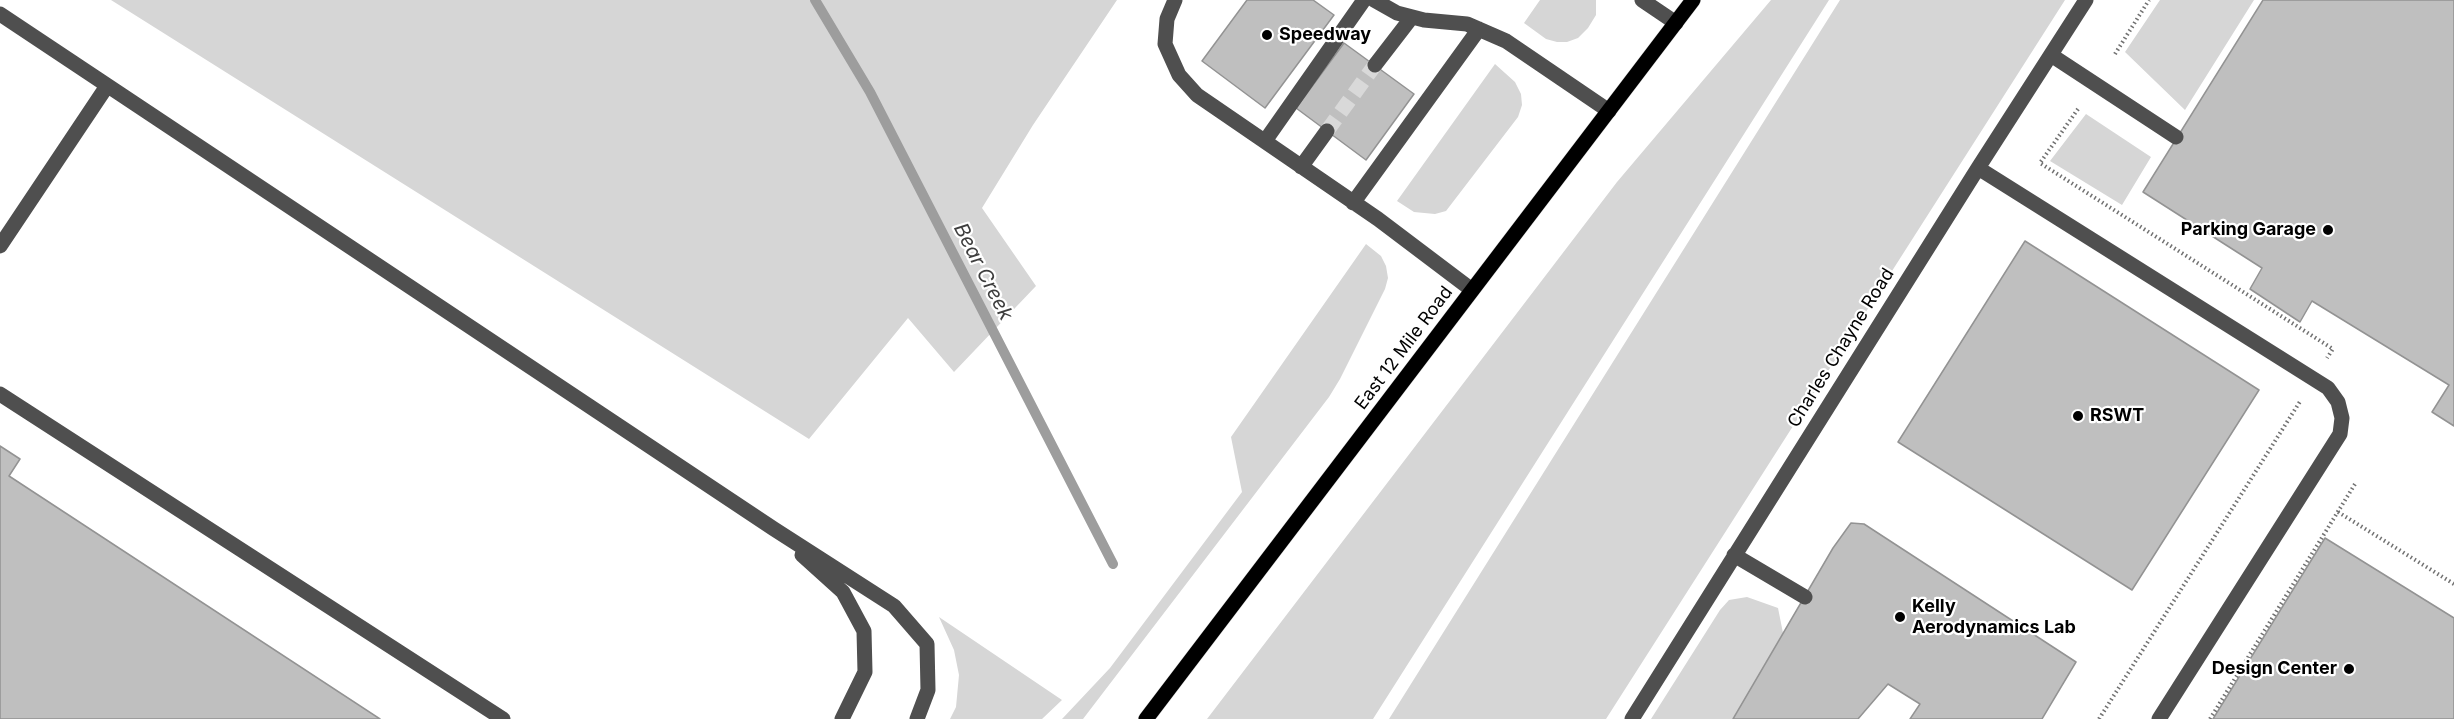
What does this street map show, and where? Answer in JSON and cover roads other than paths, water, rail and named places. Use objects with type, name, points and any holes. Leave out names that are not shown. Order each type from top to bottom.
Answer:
[{"type":"main road","name":"East 12 Mile Road","points":[[1146,719],[1693,0]]},
{"type":"lane","points":[[1175,0],[1167,18],[1165,44],[1179,75],[1197,95],[1353,203],[1472,290]]},
{"type":"lane","points":[[1265,141],[1364,0]]},
{"type":"lane","points":[[1374,0],[1396,13],[1467,24],[1506,41],[1609,111]]},
{"type":"lane","points":[[1642,0],[1676,23]]},
{"type":"lane","name":"Charles Chayne Road","points":[[1632,719],[2086,0]]},
{"type":"lane","points":[[0,14],[894,606],[927,644],[928,690],[917,719]]},
{"type":"lane","points":[[1375,65],[1412,17]]},
{"type":"lane","points":[[1353,203],[1479,29]]},
{"type":"lane","points":[[2051,55],[2176,137]]},
{"type":"lane","points":[[0,246],[107,86]]},
{"type":"lane","points":[[1301,167],[1327,131]]},
{"type":"lane","points":[[1978,168],[2328,388],[2338,402],[2342,418],[2340,434],[2159,719]]},
{"type":"lane","points":[[0,394],[503,719]]},
{"type":"lane","points":[[774,528],[843,592],[864,632],[865,672],[842,719]]},
{"type":"lane","points":[[1734,555],[1805,597]]},
{"type":"waterway","name":"Bear Creek","points":[[815,0],[870,92],[1113,564]]},
{"type":"tunnel","points":[[1327,131],[1375,65]]},
{"type":"place","name":"Speedway","points":[[1267,35]]},
{"type":"place","name":"Parking Garage","points":[[2328,230]]},
{"type":"place","name":"RSWT","points":[[2078,416]]},
{"type":"place","name":"Kelly Aerodynamics Lab","points":[[1900,617]]},
{"type":"place","name":"Design Center","points":[[2349,669]]}]
